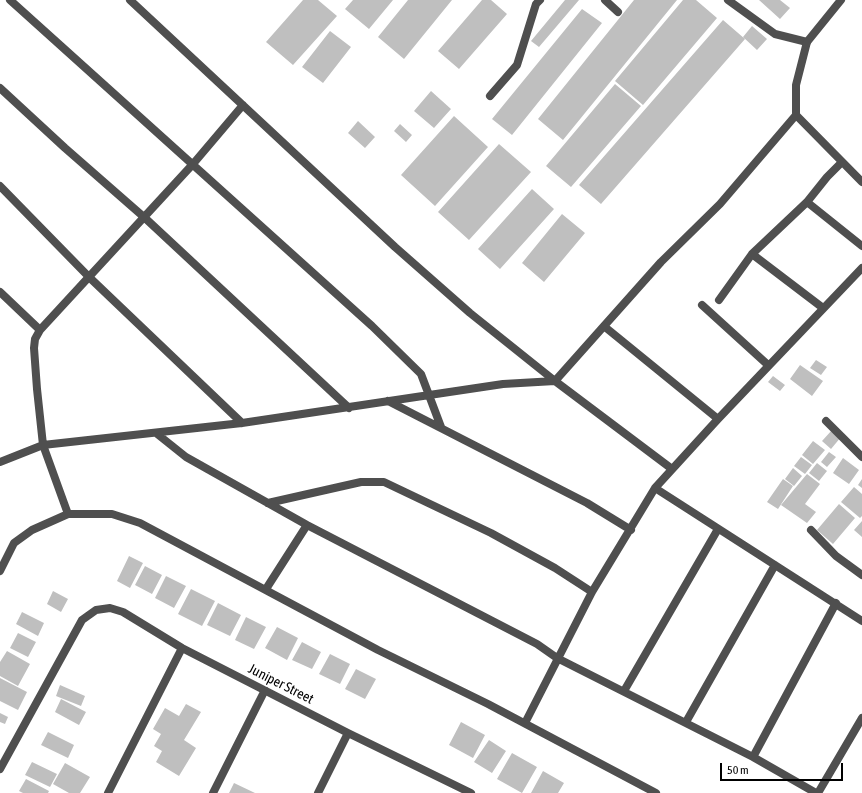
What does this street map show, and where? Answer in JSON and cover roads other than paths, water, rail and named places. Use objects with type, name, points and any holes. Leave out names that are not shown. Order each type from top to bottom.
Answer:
[{"type":"street","points":[[10,0],[372,326],[421,374],[441,427]]},
{"type":"street","points":[[130,0],[401,252],[470,313],[555,381],[672,469]]},
{"type":"street","points":[[604,0],[618,12]]},
{"type":"street","points":[[728,0],[775,34],[807,42]]},
{"type":"street","points":[[0,462],[43,445],[242,423],[503,384],[555,381],[605,327],[661,262],[720,204],[796,115],[796,85],[807,42],[841,0]]},
{"type":"street","points":[[490,96],[517,65],[536,1]]},
{"type":"street","points":[[0,88],[64,148],[146,218],[348,408]]},
{"type":"street","points":[[68,514],[43,445],[34,348],[36,338],[40,330],[146,218],[243,105]]},
{"type":"street","points":[[796,115],[862,182]]},
{"type":"street","points":[[719,300],[752,254],[807,202],[826,177],[842,162]]},
{"type":"street","points":[[0,186],[89,277],[242,423]]},
{"type":"street","points":[[807,202],[862,246]]},
{"type":"street","points":[[752,254],[824,308]]},
{"type":"street","points":[[525,723],[592,592],[631,530],[655,488],[768,365],[862,268]]},
{"type":"street","points":[[0,292],[40,330]]},
{"type":"street","points":[[702,305],[768,365]]},
{"type":"street","points":[[605,327],[718,419]]},
{"type":"street","points":[[388,401],[441,427],[510,465],[588,503],[631,530]]},
{"type":"street","points":[[826,421],[862,457]]},
{"type":"street","points":[[156,433],[186,457],[307,525],[537,644],[557,658],[753,757],[817,793],[862,718]]},
{"type":"street","points":[[268,502],[361,482],[384,482],[491,533],[555,568],[592,592]]},
{"type":"street","points":[[655,488],[862,621]]},
{"type":"street","points":[[0,571],[14,543],[32,530],[68,514],[112,514],[140,523],[378,650],[525,723],[656,793]]},
{"type":"street","points":[[266,589],[307,525]]},
{"type":"street","points":[[624,691],[718,529]]},
{"type":"street","points":[[811,530],[836,556],[862,575]]},
{"type":"street","points":[[686,722],[775,565]]},
{"type":"street","points":[[753,757],[836,603]]},
{"type":"street","name":"Juniper Street","points":[[0,769],[82,620],[96,610],[110,608],[123,612],[182,648],[348,733],[471,793]]},
{"type":"street","points":[[108,793],[182,648]]},
{"type":"street","points":[[213,793],[265,690]]},
{"type":"street","points":[[318,793],[348,733]]}]
